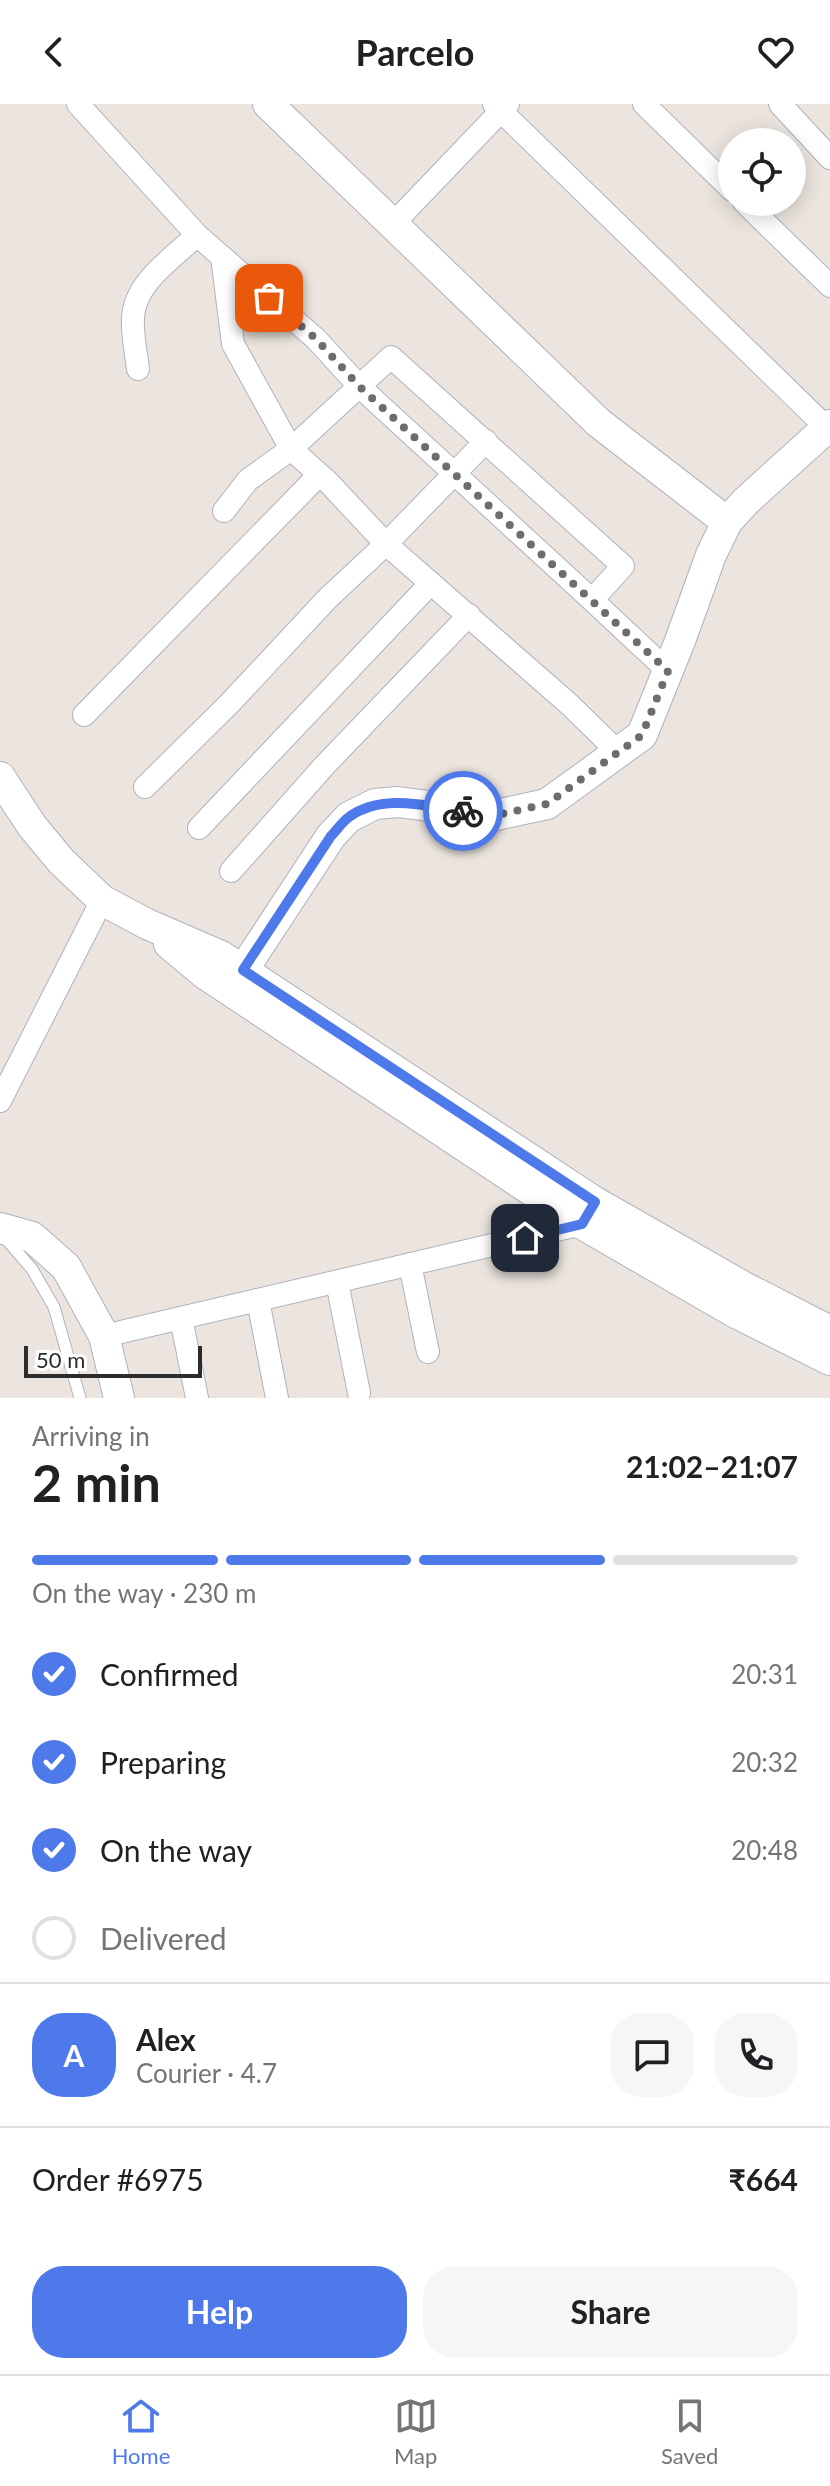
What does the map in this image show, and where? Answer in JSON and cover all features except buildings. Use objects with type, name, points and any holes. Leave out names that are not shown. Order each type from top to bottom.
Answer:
[{"type":"street","points":[[78,104],[197,235],[316,339],[360,387],[668,671]]},
{"type":"street","points":[[268,104],[599,423],[727,522]]},
{"type":"street","points":[[644,104],[718,176]]},
{"type":"street","points":[[780,104],[830,158]]},
{"type":"street","points":[[243,970],[331,836],[349,817],[375,804],[398,802],[496,815],[547,804],[642,735],[711,555],[727,522],[746,501],[829,428],[501,106],[392,225]]},
{"type":"street","points":[[758,216],[830,286]]},
{"type":"street","points":[[138,369],[132,320],[135,302],[142,288],[197,235]]},
{"type":"street","points":[[222,257],[233,344],[291,449],[386,544],[570,705],[618,752]]},
{"type":"street","points":[[224,511],[248,480],[291,449],[391,357],[623,566],[592,600]]},
{"type":"street","points":[[145,787],[486,441]]},
{"type":"street","points":[[84,715],[319,475]]},
{"type":"street","points":[[199,828],[431,583]]},
{"type":"street","points":[[231,871],[325,765],[469,615]]},
{"type":"street","points":[[0,777],[32,826],[61,861],[102,900],[147,924],[221,956],[734,1312],[830,1360]]},
{"type":"street","points":[[0,1101],[6,1072],[102,900]]},
{"type":"street","points":[[147,924],[205,974],[588,1213],[830,1331]]},
{"type":"street","points":[[104,1336],[410,1264],[588,1213]]},
{"type":"street","points":[[0,1230],[32,1237],[66,1267],[104,1336],[119,1398]]},
{"type":"street","points":[[410,1264],[428,1352]]},
{"type":"street","points":[[337,1282],[359,1393]]},
{"type":"street","points":[[258,1300],[277,1398]]},
{"type":"street","points":[[181,1318],[197,1398]]},
{"type":"lane","points":[[0,1230],[32,1269],[54,1307],[80,1398]]},
{"type":"way so far","points":[[269,298],[316,339],[360,387],[668,671],[642,735],[547,804],[496,815],[463,811]]},
{"type":"route","points":[[463,811],[398,802],[375,804],[349,817],[331,836],[243,970],[595,1202],[582,1224],[525,1238]]}]
